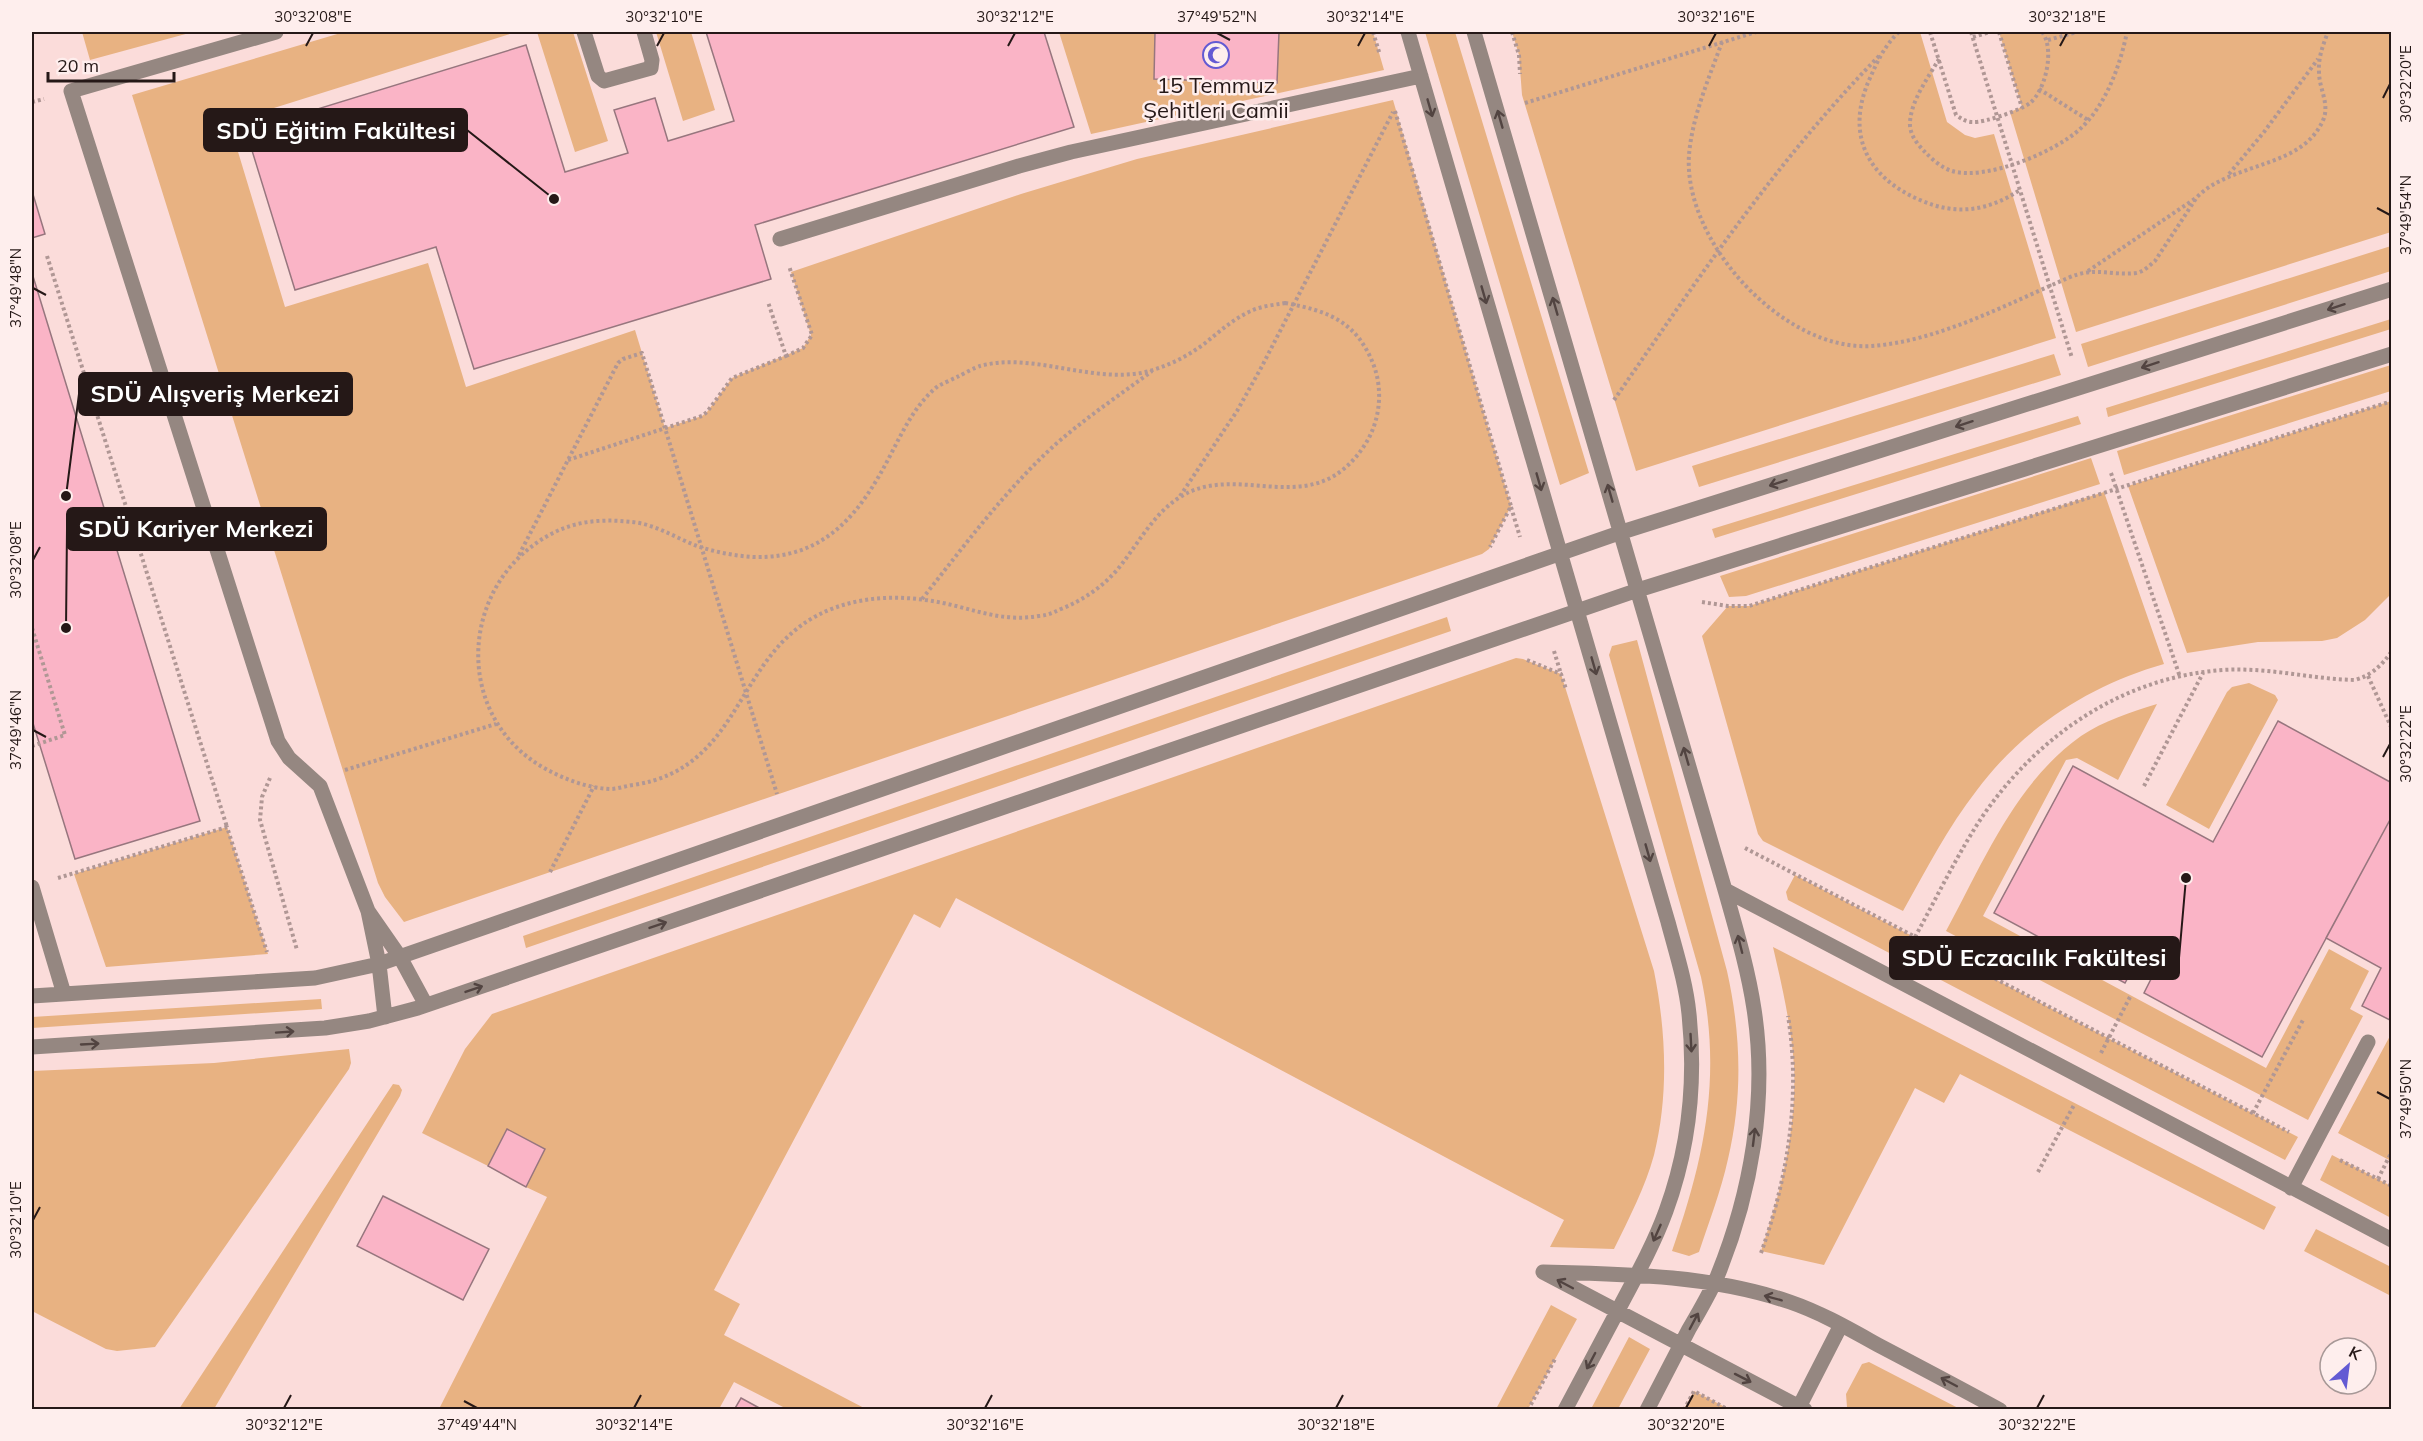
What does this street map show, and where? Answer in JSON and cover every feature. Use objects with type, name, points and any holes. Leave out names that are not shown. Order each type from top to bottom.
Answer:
[{"type":"street","points":[[276,32],[71,91],[278,741],[282,750],[315,780],[326,798],[368,911],[379,964],[385,1017]]},
{"type":"street","points":[[584,32],[598,76],[604,81],[651,68],[652,60],[644,32]]},
{"type":"street","points":[[1408,32],[1681,967],[1689,1013],[1691,1082],[1688,1127],[1665,1214],[1637,1274],[1565,1410]]},
{"type":"street","points":[[1474,32],[1725,890],[1741,947],[1754,1009],[1758,1041],[1758,1094],[1753,1147],[1743,1199],[1714,1284],[1647,1410]]},
{"type":"street","points":[[780,239],[1071,152],[1420,76]]},
{"type":"street","points":[[32,996],[315,978],[379,964],[1622,532],[2391,289]]},
{"type":"street","points":[[32,1047],[326,1028],[385,1017],[426,1005],[1638,590],[2391,354]]},
{"type":"street","points":[[32,887],[64,994]]},
{"type":"street","points":[[1725,890],[2391,1240]]},
{"type":"street","points":[[368,911],[400,957],[426,1005]]},
{"type":"street","points":[[2291,1188],[2368,1042]]},
{"type":"street","points":[[1841,1325],[1802,1408],[1543,1272],[1637,1274],[1679,1278],[1790,1302],[1841,1325],[2001,1410]]},
{"type":"path","points":[[1373,32],[1388,83]]},
{"type":"path","points":[[1524,103],[1756,32]]},
{"type":"path","points":[[1614,400],[1758,195],[1834,103],[1899,32]]},
{"type":"path","points":[[1930,32],[1956,115],[1970,123],[2029,104],[2039,88],[2048,64],[2050,51],[2048,40],[2042,32]]},
{"type":"path","points":[[1971,32],[2082,387]]},
{"type":"path","points":[[1973,37],[1990,32]]},
{"type":"path","points":[[1999,32],[2022,108]]},
{"type":"path","points":[[2048,40],[2077,32]]},
{"type":"path","points":[[1939,59],[1917,99],[1911,116],[1910,127],[1914,139],[1932,159],[1952,171],[1979,172],[2012,165],[2054,148],[2082,128],[2105,95],[2113,78],[2127,32]]},
{"type":"path","points":[[2085,273],[2228,175],[2292,153],[2310,140],[2324,117],[2324,97],[2319,76],[2320,56],[2328,32]]},
{"type":"path","points":[[1722,42],[1702,98],[1689,156],[1690,185],[1697,211],[1719,249],[1743,283],[1783,320],[1806,333],[1830,342],[1872,346],[1928,334],[1966,322],[2085,273],[2100,271],[2136,273],[2155,261],[2197,197]]},
{"type":"path","points":[[1880,55],[1859,108],[1858,124],[1865,150],[1872,165],[1883,179],[1904,193],[1927,203],[1947,209],[1967,211],[1987,207],[2020,189]]},
{"type":"path","points":[[2228,175],[2264,132],[2320,56]]},
{"type":"path","points":[[2039,88],[2088,120]]},
{"type":"path","points":[[767,798],[777,794],[745,692],[700,547],[642,353],[623,359],[618,363],[518,556],[492,592],[478,636],[479,681],[496,723],[526,758],[565,780],[610,789],[655,782],[694,762],[724,730],[745,692],[773,651],[794,630],[812,618],[835,608],[866,599],[922,599],[1000,618],[1044,616],[1085,599],[1115,572],[1159,514],[1179,497],[1237,411],[1395,108],[1511,506],[1489,549],[1482,554]]},
{"type":"path","points":[[47,256],[268,954],[256,955]]},
{"type":"path","points":[[568,460],[664,429],[707,412],[732,378],[803,348],[812,335],[791,272]]},
{"type":"path","points":[[768,302],[786,356]]},
{"type":"path","points":[[518,556],[556,531],[600,519],[644,522],[700,547],[748,556],[775,557],[798,551],[841,528],[869,492],[890,457],[908,417],[939,386],[978,366],[1019,362],[1103,375],[1138,373],[1170,365],[1200,347],[1228,323],[1255,309],[1285,303],[1315,308],[1342,322],[1364,344],[1376,372],[1380,402],[1372,433],[1356,459],[1331,478],[1303,488],[1230,484],[1201,488],[1179,497]]},
{"type":"path","points":[[922,599],[995,507],[1037,462],[1058,442],[1155,369]]},
{"type":"path","points":[[1693,601],[1728,606],[1749,606],[2391,401]]},
{"type":"path","points":[[2101,444],[2181,677]]},
{"type":"path","points":[[32,627],[65,735],[32,746]]},
{"type":"path","points":[[1915,937],[1982,817],[2018,773],[2048,743],[2076,720],[2108,701],[2138,688],[2222,670],[2270,670],[2355,680],[2368,676],[2380,668],[2391,651]]},
{"type":"path","points":[[1523,659],[1561,674],[1568,696]]},
{"type":"path","points":[[2144,786],[2202,673]]},
{"type":"path","points":[[2368,676],[2391,729]]},
{"type":"path","points":[[315,780],[496,723]]},
{"type":"path","points":[[282,750],[262,797],[260,820],[297,950]]},
{"type":"path","points":[[550,872],[594,786]]},
{"type":"path","points":[[53,880],[227,827]]},
{"type":"path","points":[[1744,848],[2391,1186]]},
{"type":"path","points":[[539,876],[561,868]]},
{"type":"path","points":[[288,951],[304,949]]},
{"type":"path","points":[[2253,1113],[2303,1020]]},
{"type":"path","points":[[2378,1179],[2391,1151]]},
{"type":"path","points":[[1528,1410],[1560,1349]]},
{"type":"path","points":[[1684,1410],[1694,1391],[1729,1410]]},
{"type":"shaded area","points":[[82,32],[193,32],[90,60]]},
{"type":"shaded area","points":[[344,32],[516,32],[229,122],[285,307],[428,263],[466,387],[635,330],[665,428],[702,416],[732,378],[803,348],[811,335],[791,272],[1021,194],[1137,159],[1393,100],[1511,506],[1489,549],[1482,554],[404,922],[385,897],[378,883],[132,95]]},
{"type":"shaded area","points":[[537,32],[573,32],[608,141],[575,152]]},
{"type":"shaded area","points":[[656,32],[691,32],[715,110],[683,121]]},
{"type":"shaded area","points":[[1059,32],[1155,32],[1154,79],[1277,83],[1279,32],[1373,32],[1384,70],[1091,134]]},
{"type":"shaded area","points":[[1425,32],[1455,32],[1589,473],[1560,485]]},
{"type":"shaded area","points":[[1512,32],[1920,32],[1947,122],[1965,135],[1975,138],[1994,134],[2056,338],[1636,471],[1522,95],[1519,55]]},
{"type":"shaded area","points":[[1999,32],[2391,32],[2391,232],[2076,332],[2010,112],[2022,107]]},
{"type":"shaded area","points":[[2391,246],[2391,271],[2088,367],[2081,344]]},
{"type":"shaded area","points":[[2391,319],[2391,329],[2108,417],[2106,408]]},
{"type":"shaded area","points":[[2054,354],[2061,375],[1699,487],[1692,466]]},
{"type":"shaded area","points":[[2391,365],[2391,391],[2124,475],[2117,451]]},
{"type":"shaded area","points":[[2391,401],[2391,594],[2365,620],[2337,638],[2322,641],[2258,642],[2187,653],[2128,486]]},
{"type":"shaded area","points":[[2078,416],[2081,424],[1715,538],[1712,529]]},
{"type":"shaded area","points":[[2091,458],[2100,484],[1746,596],[1729,597],[1720,576]]},
{"type":"shaded area","points":[[2104,492],[2164,664],[2110,684],[2084,697],[2037,728],[2015,747],[1966,804],[1903,911],[1763,841],[1758,834],[1702,636],[1728,606],[1749,606]]},
{"type":"shaded area","points":[[1447,617],[1451,631],[526,948],[523,936]]},
{"type":"shaded area","points":[[1637,640],[1727,971],[1735,1018],[1738,1088],[1733,1135],[1718,1195],[1699,1252],[1689,1256],[1672,1251],[1684,1216],[1701,1149],[1707,1116],[1710,1048],[1701,977],[1609,655],[1612,646]]},
{"type":"shaded area","points":[[1516,658],[1561,674],[1654,971],[1658,994],[1664,1063],[1659,1132],[1646,1179],[1614,1249],[1550,1247],[1564,1220],[956,898],[940,928],[914,914],[714,1290],[740,1304],[724,1335],[866,1409],[787,1409],[734,1382],[719,1409],[439,1409],[547,1197],[526,1187],[545,1149],[507,1129],[488,1166],[422,1133],[465,1049],[492,1014]]},
{"type":"shaded area","points":[[2249,683],[2275,695],[2278,700],[2209,829],[2166,805],[2227,692],[2232,687]]},
{"type":"shaded area","points":[[2157,704],[2118,780],[2077,758],[2066,760],[1983,916],[2266,1068],[2329,949],[2369,971],[2350,1009],[2363,1016],[2308,1120],[1946,931],[2003,826],[2037,777],[2081,736],[2118,717]]},
{"type":"shaded area","points":[[227,827],[268,954],[106,967],[74,874]]},
{"type":"shaded area","points":[[1795,875],[2298,1137],[2285,1160],[1788,900],[1786,892]]},
{"type":"shaded area","points":[[1773,947],[2276,1207],[2264,1230],[1960,1074],[1944,1103],[1915,1088],[1824,1265],[1761,1251],[1786,1160],[1794,1089],[1791,1035]]},
{"type":"shaded area","points":[[321,999],[322,1009],[32,1028],[32,1017]]},
{"type":"shaded area","points":[[2392,1034],[2391,1161],[2338,1133]]},
{"type":"shaded area","points":[[349,1049],[351,1063],[349,1069],[155,1347],[117,1351],[106,1349],[32,1311],[32,1071],[214,1063]]},
{"type":"shaded area","points":[[393,1084],[399,1085],[402,1090],[400,1096],[214,1409],[179,1409]]},
{"type":"shaded area","points":[[2332,1155],[2391,1186],[2391,1218],[2320,1180]]},
{"type":"shaded area","points":[[2316,1229],[2391,1267],[2391,1296],[2304,1251]]},
{"type":"shaded area","points":[[1551,1305],[1577,1319],[1528,1409],[1496,1409]]},
{"type":"shaded area","points":[[1629,1337],[1650,1349],[1618,1409],[1591,1409]]},
{"type":"shaded area","points":[[1869,1362],[1960,1409],[1852,1410],[1847,1407],[1846,1394],[1862,1364]]},
{"type":"shaded area","points":[[1694,1391],[1729,1409],[1684,1409]]},
{"type":"building","points":[[706,32],[1044,32],[1074,127],[755,225],[771,279],[474,369],[436,247],[295,290],[246,131],[526,45],[565,172],[628,153],[614,110],[655,98],[668,141],[734,121]]},
{"type":"building","name":"15 Temmuz Şehitleri Camii","points":[[1155,32],[1279,32],[1277,83],[1154,79]]},
{"type":"building","points":[[32,191],[45,234],[32,238]]},
{"type":"building","points":[[32,273],[200,821],[75,859],[32,720]]},
{"type":"building","points":[[2278,721],[2392,783],[2392,816],[2262,1057],[2144,993],[2152,977],[2134,967],[2125,983],[1994,913],[2073,766],[2213,842]]},
{"type":"building","points":[[2392,816],[2392,1021],[2362,1006],[2381,968],[2326,938]]},
{"type":"building","points":[[507,1129],[545,1149],[526,1187],[488,1166]]},
{"type":"building","points":[[383,1196],[489,1249],[463,1300],[357,1246]]},
{"type":"building","points":[[741,1398],[763,1410],[734,1410]]},
{"type":"place","name":"15 Temmuz Şehitleri Camii","points":[[1216,55]]},
{"type":"place","name":"SDÜ Eğitim Fakültesi","points":[[554,199]]},
{"type":"place","name":"SDÜ Alışveriş Merkezi","points":[[66,496]]},
{"type":"place","name":"SDÜ Kariyer Merkezi","points":[[66,628]]},
{"type":"place","name":"SDÜ Eczacılık Fakültesi","points":[[2186,878]]}]
